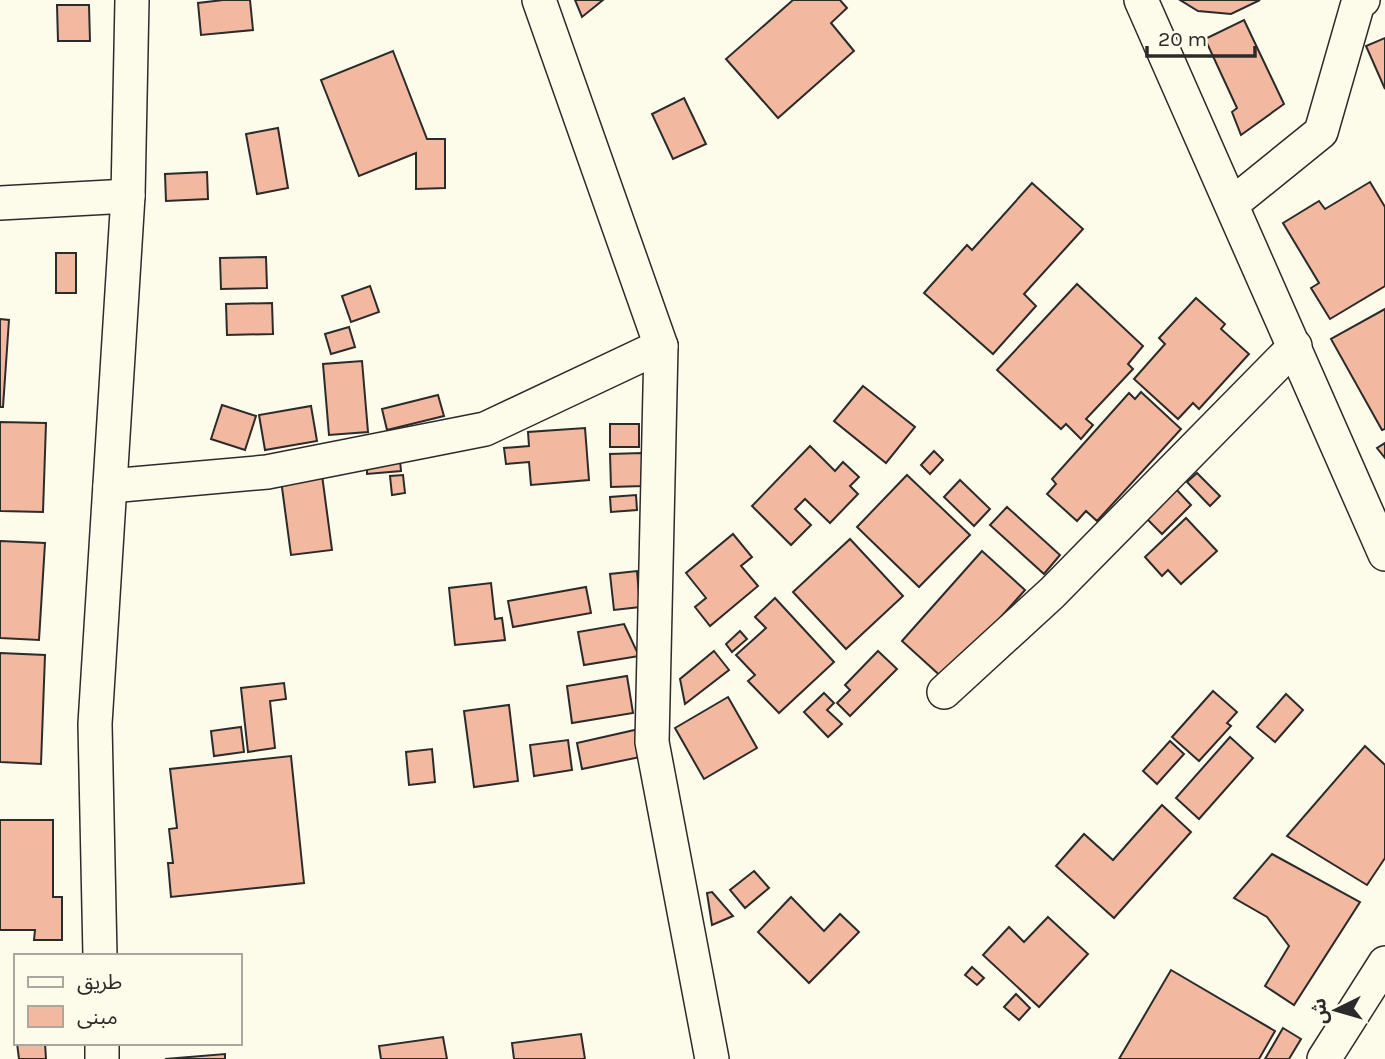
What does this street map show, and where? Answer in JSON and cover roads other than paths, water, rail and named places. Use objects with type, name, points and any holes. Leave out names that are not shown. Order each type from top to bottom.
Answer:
[{"type":"street","points":[[100,954],[95,724],[128,196],[132,0]]},
{"type":"street","points":[[539,0],[661,346],[652,742],[712,1059]]},
{"type":"street","points":[[1141,0],[1385,554]]},
{"type":"street","points":[[1232,204],[1321,132],[1357,3],[1363,0]]},
{"type":"street","points":[[0,203],[128,196]]},
{"type":"street","points":[[110,486],[267,472],[485,429],[661,346]]},
{"type":"street","points":[[944,692],[1052,593],[1295,346]]},
{"type":"street","points":[[1324,1059],[1385,963]]}]
